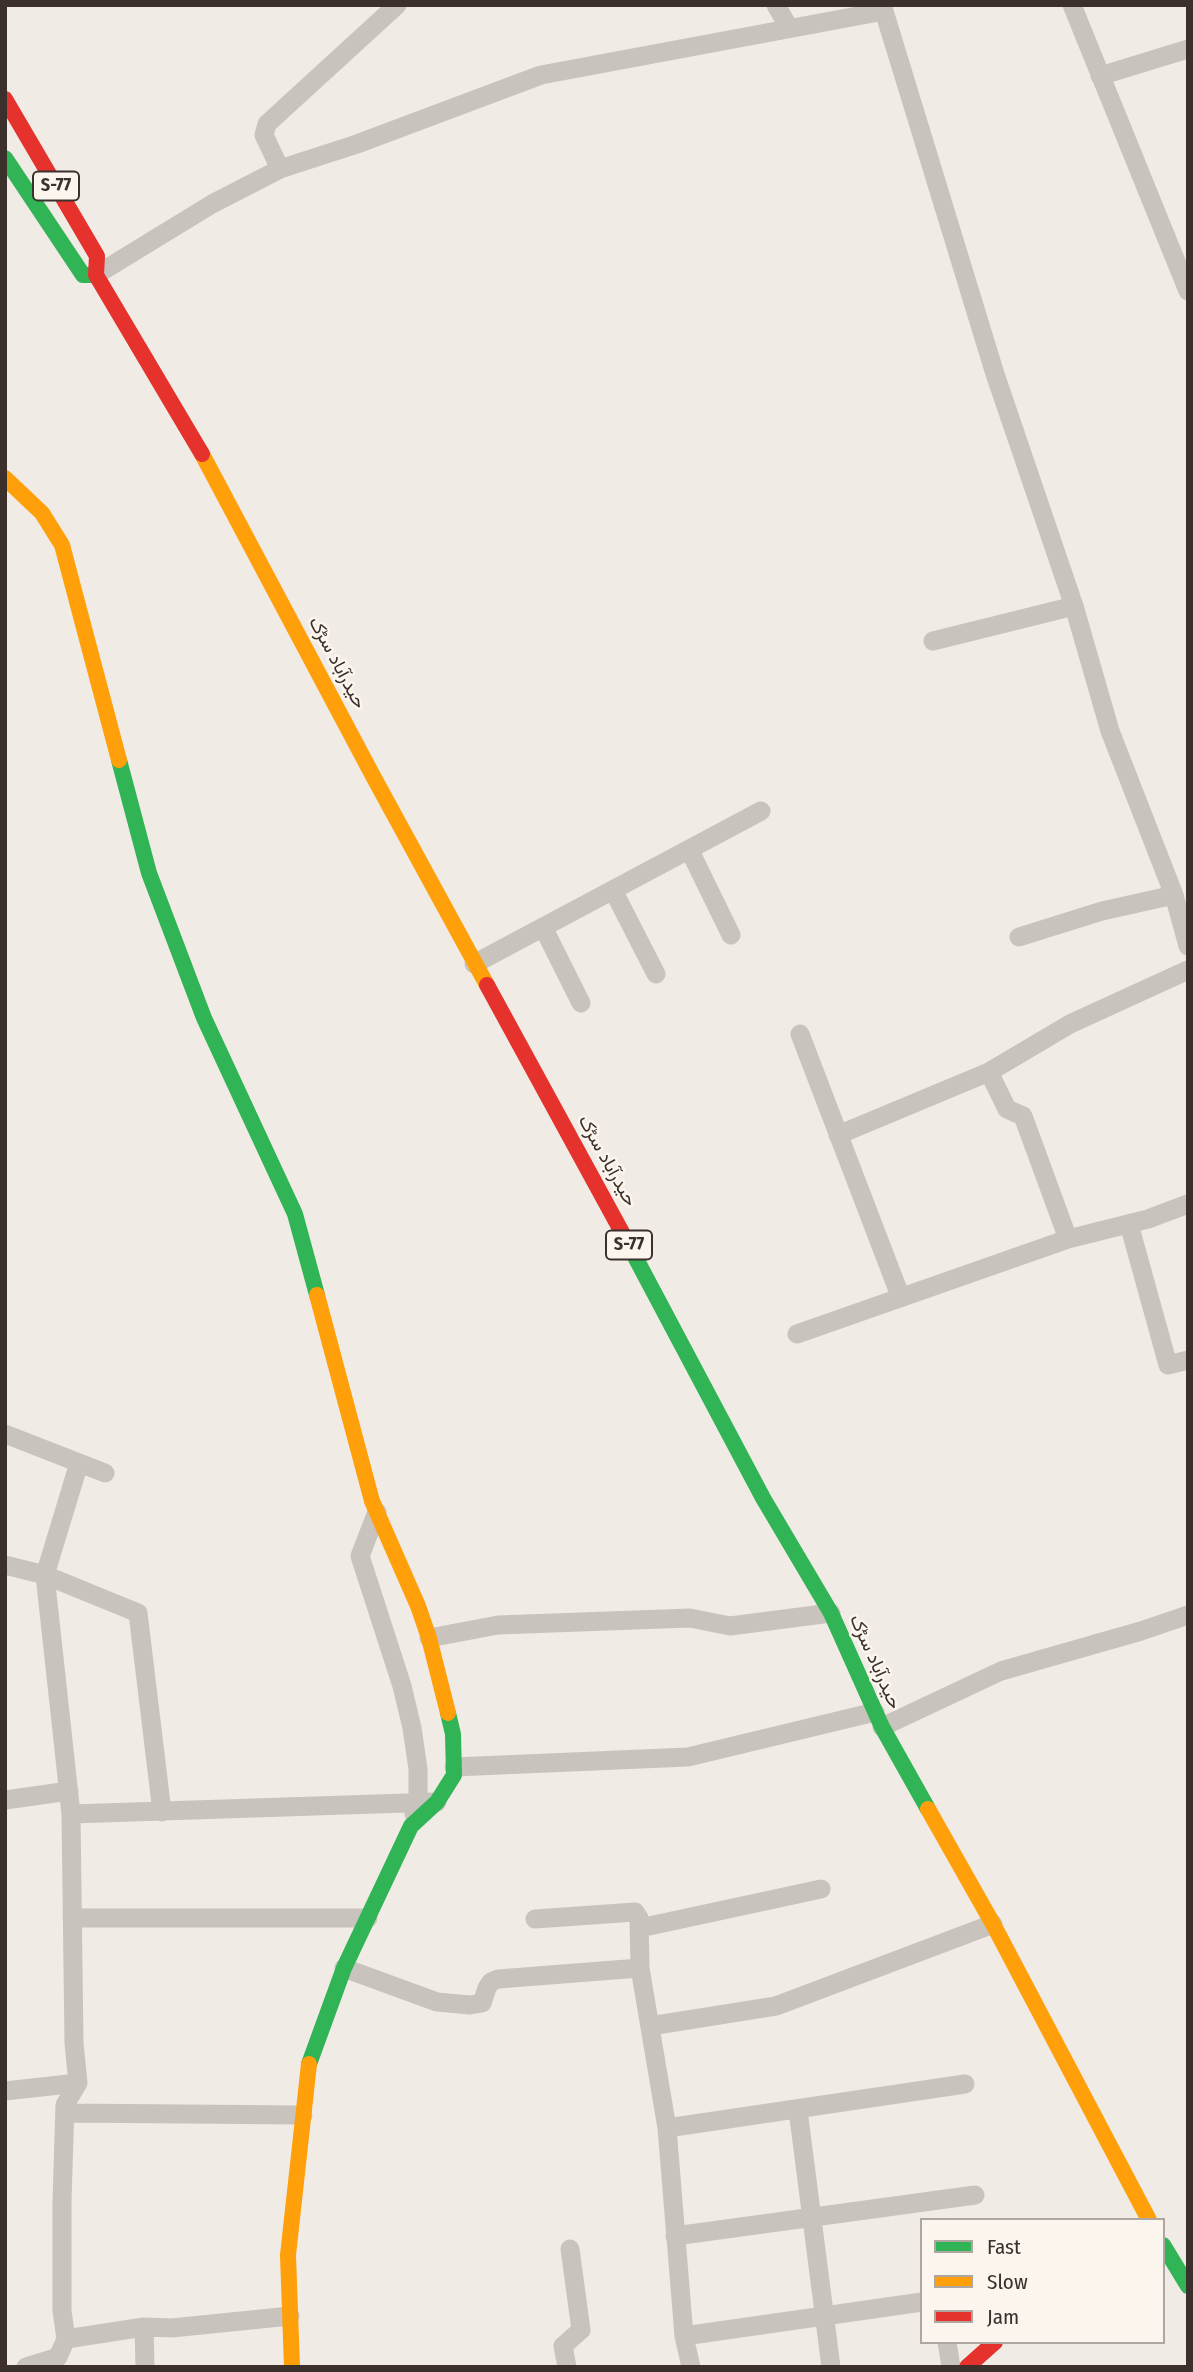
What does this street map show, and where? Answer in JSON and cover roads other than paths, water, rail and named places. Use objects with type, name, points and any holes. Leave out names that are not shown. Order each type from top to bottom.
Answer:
[{"type":"main road","name":"حیدرآباد سڑک","points":[[5,99],[97,256],[96,275],[218,480],[474,964],[687,1351],[763,1497],[831,1613],[878,1719],[993,1924],[1148,2218]]},
{"type":"main road","name":"حیدرآباد سڑک","points":[[5,158],[83,275],[96,275]]},
{"type":"main road","points":[[5,478],[43,513],[62,545],[149,873],[204,1018],[295,1214],[372,1501],[418,1606],[429,1638],[453,1734],[454,1774],[427,1803]]},
{"type":"main road","points":[[292,2367],[288,2255],[307,2071],[344,1968],[411,1826]]},
{"type":"main road","points":[[1165,2248],[1188,2286]]},
{"type":"main road","points":[[967,2367],[989,2353]]},
{"type":"street","points":[[280,169],[264,135],[267,124],[397,5]]},
{"type":"street","points":[[776,5],[789,28]]},
{"type":"street","points":[[1072,5],[1188,291]]},
{"type":"street","points":[[96,275],[212,204],[280,169],[357,144],[541,75],[884,8],[995,374],[1074,606],[1110,731],[1174,895],[1188,946]]},
{"type":"street","points":[[1100,76],[1188,49]]},
{"type":"street","points":[[933,641],[1074,606]]},
{"type":"street","points":[[474,964],[761,811]]},
{"type":"street","points":[[690,849],[731,935]]},
{"type":"street","points":[[613,890],[656,974]]},
{"type":"street","points":[[1019,937],[1102,911],[1174,895]]},
{"type":"street","points":[[543,927],[581,1003]]},
{"type":"street","points":[[838,1135],[989,1072],[1070,1024],[1188,970]]},
{"type":"street","points":[[800,1034],[901,1298]]},
{"type":"street","points":[[989,1072],[1007,1109],[1023,1116],[1068,1239]]},
{"type":"street","points":[[797,1334],[1068,1239],[1129,1224],[1188,1204]]},
{"type":"street","points":[[1129,1224],[1168,1365],[1188,1360]]},
{"type":"street","points":[[5,1434],[104,1474]]},
{"type":"street","points":[[26,2367],[58,2357],[66,2339],[62,2311],[65,2105],[78,2083],[74,2043],[71,1814],[45,1576],[79,1463]]},
{"type":"street","points":[[377,1513],[360,1556],[402,1686],[427,1803],[411,1826]]},
{"type":"street","points":[[5,1564],[45,1576],[138,1613],[162,1812]]},
{"type":"street","points":[[429,1638],[498,1625],[690,1618],[730,1626],[831,1613]]},
{"type":"street","points":[[454,1767],[688,1757],[878,1719],[1000,1671],[1188,1615]]},
{"type":"street","points":[[5,1800],[69,1791]]},
{"type":"street","points":[[71,1814],[427,1803]]},
{"type":"street","points":[[640,1928],[821,1889]]},
{"type":"street","points":[[536,1919],[635,1912],[639,1918],[640,1968],[667,2127],[684,2336],[691,2367]]},
{"type":"street","points":[[72,1918],[368,1918]]},
{"type":"street","points":[[650,2026],[776,2006],[993,1924]]},
{"type":"street","points":[[344,1968],[437,2002],[470,2005],[482,2003],[486,1988],[498,1979],[640,1968]]},
{"type":"street","points":[[5,2091],[78,2083]]},
{"type":"street","points":[[667,2127],[965,2084]]},
{"type":"street","points":[[798,2110],[831,2367]]},
{"type":"street","points":[[65,2113],[303,2115]]},
{"type":"street","points":[[676,2236],[813,2219],[930,2212],[975,2195]]},
{"type":"street","points":[[567,2367],[564,2346],[581,2330],[569,2249]]},
{"type":"street","points":[[684,2336],[920,2302]]},
{"type":"street","points":[[66,2339],[144,2327],[172,2328],[290,2316]]},
{"type":"street","points":[[144,2327],[145,2367]]},
{"type":"street","points":[[947,2344],[951,2367]]}]
